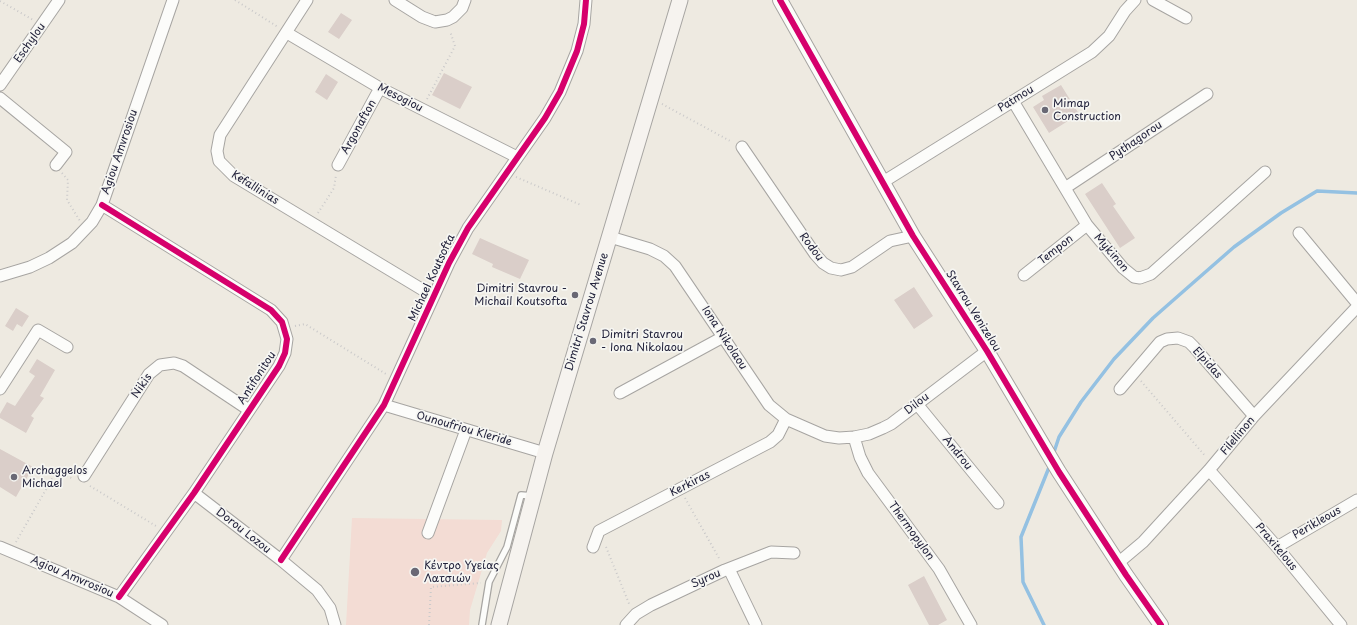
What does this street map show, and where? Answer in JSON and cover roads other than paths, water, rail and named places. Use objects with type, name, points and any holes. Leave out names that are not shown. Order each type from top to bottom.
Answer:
[{"type":"main road","name":"Dimitri Stavrou Avenue","points":[[499,625],[545,453],[680,0]]},
{"type":"street","name":"Eschylou","points":[[0,85],[59,0]]},
{"type":"street","name":"Agiou Amvrosiou","points":[[0,276],[30,267],[49,258],[68,246],[85,230],[102,205],[173,0]]},
{"type":"street","name":"Kefallinias","points":[[307,0],[220,135],[217,146],[218,157],[221,165],[234,176],[433,296]]},
{"type":"street","points":[[395,0],[429,21],[447,20],[458,14],[465,0]]},
{"type":"street","name":"Michael Koutsofta","points":[[281,560],[384,405],[460,240],[545,118],[567,79],[581,37],[586,0]]},
{"type":"street","name":"Stavrou Venizelou","points":[[780,0],[913,236],[986,351],[1059,472],[1118,563],[1161,625]]},
{"type":"street","name":"Patmou","points":[[883,182],[1099,47],[1109,36],[1125,11],[1135,0]]},
{"type":"street","points":[[1153,0],[1186,18]]},
{"type":"street","name":"Mesogiou","points":[[287,32],[380,88],[517,157]]},
{"type":"street","name":"Argonafton","points":[[338,165],[380,88]]},
{"type":"street","name":"Pythagorou","points":[[1065,188],[1207,94]]},
{"type":"street","points":[[0,98],[66,152],[56,165]]},
{"type":"street","name":"Mykinon","points":[[1013,101],[1087,225],[1128,274],[1134,277],[1145,277],[1157,269],[1266,172]]},
{"type":"street","name":"Rodou","points":[[742,147],[815,254],[823,263],[832,268],[841,270],[852,267],[890,241],[913,236]]},
{"type":"street","name":"Antifonitou","points":[[102,205],[271,310],[284,327],[286,346],[283,359],[194,493],[119,597]]},
{"type":"street","name":"Tempon","points":[[1024,275],[1087,225]]},
{"type":"street","points":[[1299,233],[1357,303]]},
{"type":"street","name":"Iona Nikolaou","points":[[610,237],[650,249],[670,261],[684,276],[769,405],[786,419],[808,430],[839,438]]},
{"type":"street","name":"Filellinon","points":[[1118,563],[1143,542],[1211,468],[1254,416],[1357,307]]},
{"type":"street","points":[[0,389],[38,330],[67,347]]},
{"type":"street","points":[[620,392],[723,337]]},
{"type":"street","name":"Elpidas","points":[[1120,388],[1160,342],[1172,338],[1183,340],[1194,347],[1254,416]]},
{"type":"street","name":"Dilou","points":[[839,438],[869,434],[887,426],[986,351]]},
{"type":"street","name":"Nikis","points":[[85,479],[149,374],[160,366],[174,364],[183,366],[249,410]]},
{"type":"street","name":"Androu","points":[[917,404],[998,503]]},
{"type":"street","name":"Ounoufriou Kleride","points":[[384,405],[545,453]]},
{"type":"street","name":"Kerkiras","points":[[593,547],[599,531],[765,445],[778,435],[786,419]]},
{"type":"street","points":[[428,533],[466,430]]},
{"type":"street","name":"Thermopylon","points":[[854,437],[860,457],[868,473],[939,569],[971,625]]},
{"type":"street","name":"Praxitelous","points":[[1211,468],[1341,625]]},
{"type":"street","name":"Dorou Lozou","points":[[194,493],[281,560],[322,596],[330,608],[335,625]]},
{"type":"street","name":"Perikleous","points":[[1277,547],[1357,500]]},
{"type":"street","name":"Agiou Amvrosiou","points":[[0,547],[119,597],[162,625]]},
{"type":"street","name":"Syrou","points":[[626,625],[634,616],[651,605],[727,569],[771,552],[794,553]]},
{"type":"street","points":[[727,569],[756,625]]},
{"type":"lane","points":[[482,625],[489,582],[507,547],[521,495],[533,496]]},
{"type":"waterway","points":[[1053,455],[1059,437],[1081,402],[1114,359],[1153,318],[1234,247],[1281,213],[1317,191],[1357,193]]},
{"type":"waterway","points":[[1044,625],[1023,582],[1021,537],[1050,465]]},
{"type":"place","name":"Mimap Construction","points":[[1045,110]]},
{"type":"place","name":"Dimitri Stavrou - Michail Koutsofta","points":[[575,295]]},
{"type":"place","name":"Dimitri Stavrou - Iona Nikolaou","points":[[593,341]]},
{"type":"place","name":"Archaggelos Michael","points":[[14,477]]},
{"type":"place","name":"Κέντρο Υγείας Λατσιών","points":[[415,572]]}]
